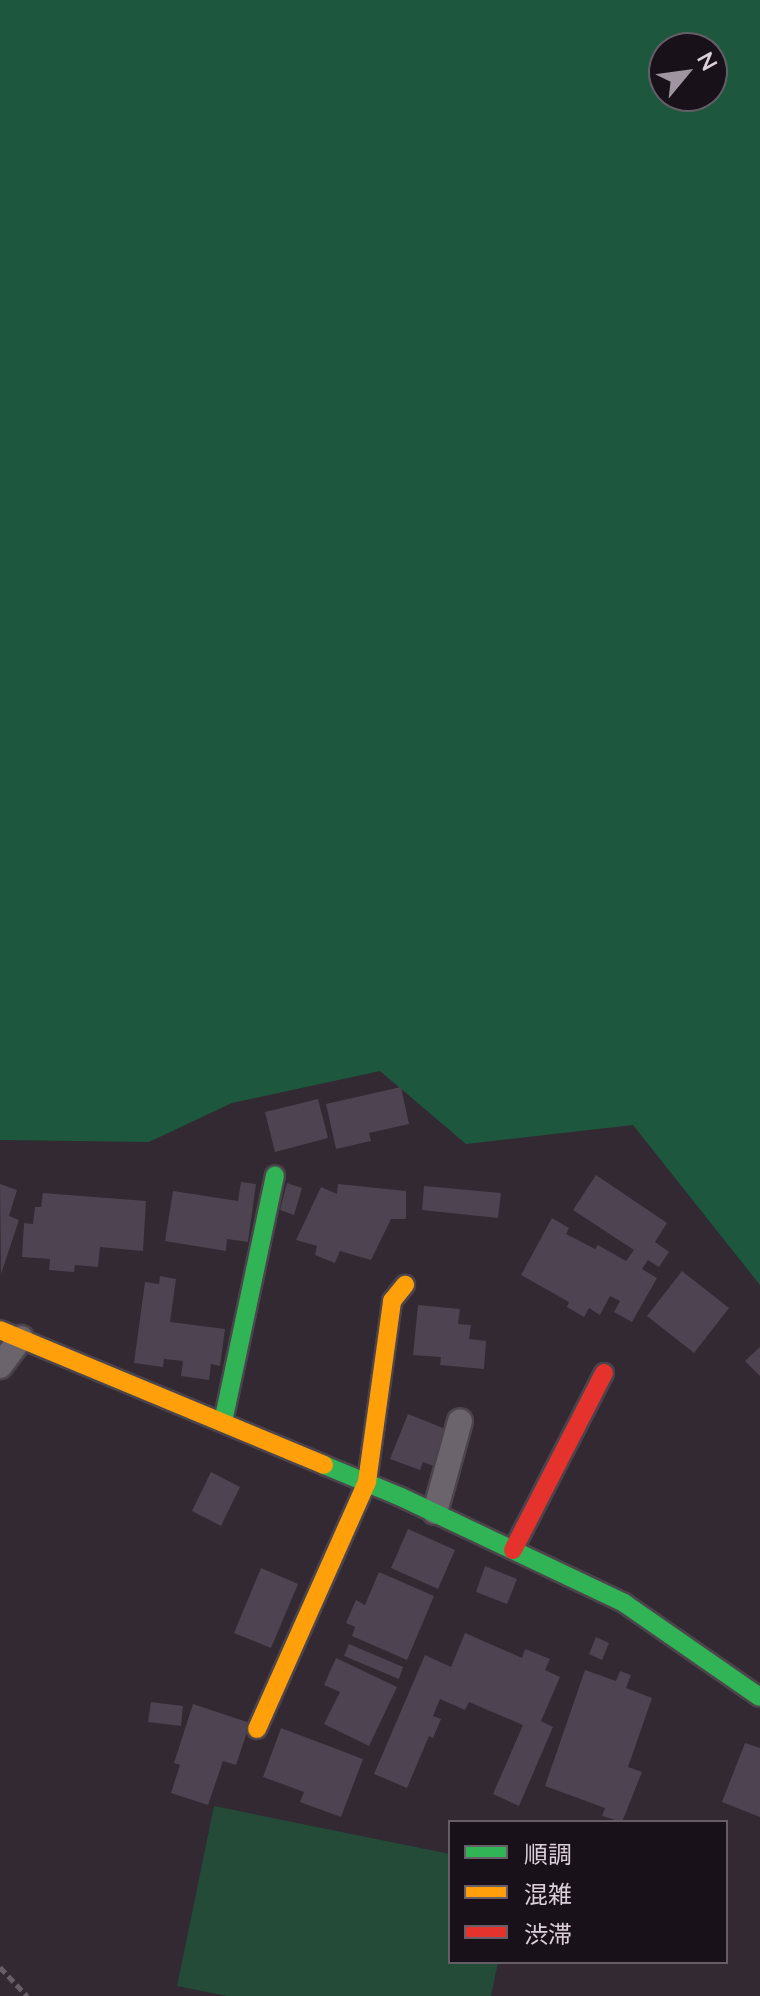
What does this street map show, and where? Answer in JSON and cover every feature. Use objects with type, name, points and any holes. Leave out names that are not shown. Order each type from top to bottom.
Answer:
[{"type":"street","points":[[223,1422],[275,1175]]},
{"type":"street","points":[[257,1729],[367,1482],[392,1301],[405,1285]]},
{"type":"street","points":[[0,1366],[10,1334],[367,1482],[624,1603],[760,1697]]},
{"type":"street","points":[[513,1550],[604,1373]]},
{"type":"street","points":[[435,1512],[460,1421]]},
{"type":"path","points":[[0,1967],[27,1996]]},
{"type":"green space","points":[[0,0],[760,0],[760,1285],[633,1125],[466,1144],[380,1071],[232,1103],[149,1142],[0,1140]]},
{"type":"green space","points":[[214,1806],[448,1854],[448,1964],[498,1964],[491,1996],[227,1996],[177,1986]]},
{"type":"building","points":[[401,1087],[409,1124],[369,1133],[371,1141],[336,1149],[326,1104]]},
{"type":"building","points":[[318,1099],[328,1138],[275,1152],[265,1112]]},
{"type":"building","points":[[596,1175],[667,1223],[655,1242],[669,1252],[659,1267],[648,1260],[642,1269],[657,1278],[632,1322],[614,1312],[620,1301],[610,1296],[600,1315],[589,1308],[584,1317],[567,1307],[569,1302],[521,1275],[552,1218],[569,1228],[566,1234],[595,1249],[598,1245],[626,1261],[634,1250],[573,1210]]},
{"type":"building","points":[[241,1182],[256,1184],[248,1242],[227,1239],[226,1251],[165,1241],[173,1191],[238,1201]]},
{"type":"building","points":[[287,1183],[302,1188],[294,1215],[280,1210]]},
{"type":"building","points":[[0,1184],[17,1190],[9,1216],[19,1220],[1,1274]]},
{"type":"building","points":[[338,1184],[406,1191],[406,1219],[391,1219],[371,1260],[340,1251],[335,1263],[315,1255],[317,1246],[296,1240],[321,1187],[337,1194]]},
{"type":"building","points":[[424,1186],[501,1193],[498,1218],[422,1210]]},
{"type":"building","points":[[43,1193],[146,1201],[143,1251],[100,1247],[98,1267],[75,1265],[74,1272],[49,1270],[50,1259],[22,1257],[24,1223],[33,1224],[35,1207],[41,1207]]},
{"type":"building","points":[[682,1271],[729,1308],[694,1353],[647,1316]]},
{"type":"building","points":[[160,1276],[176,1279],[170,1322],[225,1329],[220,1366],[211,1364],[209,1380],[181,1376],[183,1361],[164,1359],[163,1367],[134,1363],[145,1282],[159,1284]]},
{"type":"building","points":[[418,1305],[460,1309],[458,1324],[471,1325],[469,1339],[486,1341],[484,1369],[440,1365],[441,1357],[413,1355]]},
{"type":"building","points":[[760,1347],[760,1376],[745,1361]]},
{"type":"building","points":[[408,1414],[453,1432],[439,1468],[423,1462],[420,1470],[390,1459]]},
{"type":"building","points":[[211,1472],[240,1487],[221,1526],[192,1511]]},
{"type":"building","points":[[408,1529],[455,1550],[438,1589],[391,1568]]},
{"type":"building","points":[[485,1566],[517,1579],[507,1604],[476,1592]]},
{"type":"building","points":[[261,1568],[298,1584],[271,1648],[234,1633]]},
{"type":"building","points":[[379,1572],[434,1596],[407,1660],[352,1636],[355,1627],[346,1623],[356,1600],[365,1605]]},
{"type":"building","points":[[465,1633],[522,1658],[525,1649],[550,1659],[545,1670],[560,1677],[541,1721],[553,1727],[519,1806],[493,1794],[523,1725],[469,1702],[465,1710],[440,1699],[433,1716],[441,1719],[433,1738],[429,1736],[407,1788],[374,1774],[425,1655],[451,1667]]},
{"type":"building","points":[[596,1637],[609,1643],[602,1660],[589,1654]]},
{"type":"building","points":[[349,1644],[403,1667],[399,1679],[344,1656]]},
{"type":"building","points":[[336,1658],[397,1687],[369,1746],[324,1724],[340,1692],[324,1685]]},
{"type":"building","points":[[585,1670],[616,1681],[620,1671],[631,1675],[626,1688],[652,1698],[628,1767],[642,1772],[623,1820],[602,1816],[605,1808],[545,1786]]},
{"type":"building","points":[[151,1702],[183,1706],[181,1726],[148,1722]]},
{"type":"building","points":[[193,1704],[250,1723],[236,1765],[223,1761],[208,1805],[171,1793],[180,1765],[174,1763]]},
{"type":"building","points":[[281,1728],[363,1759],[341,1817],[300,1802],[304,1792],[263,1777]]},
{"type":"building","points":[[745,1743],[760,1748],[760,1817],[722,1802]]},
{"type":"traffic: fast","points":[[223,1422],[275,1175]]},
{"type":"traffic: fast","points":[[324,1465],[401,1497],[624,1603],[760,1697]]},
{"type":"traffic: slow","points":[[257,1729],[367,1482],[392,1301],[405,1285]]},
{"type":"traffic: slow","points":[[0,1330],[324,1465]]},
{"type":"traffic: jam","points":[[513,1550],[604,1373]]}]
